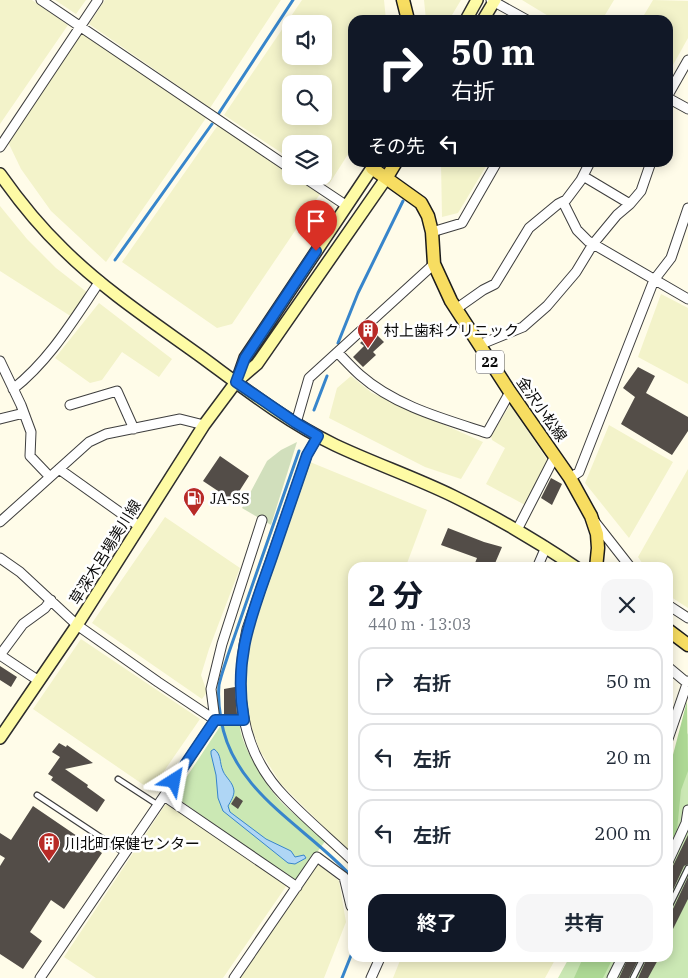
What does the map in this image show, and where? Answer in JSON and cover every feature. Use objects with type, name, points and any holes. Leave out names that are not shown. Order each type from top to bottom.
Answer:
[{"type":"main road","points":[[403,0],[407,15]]},
{"type":"main road","points":[[469,15],[478,0]]},
{"type":"main road","points":[[486,15],[493,1]]},
{"type":"main road","name":"草深木呂場美川線","points":[[236,382],[245,358],[373,167]]},
{"type":"main road","name":"金沢小松線","points":[[376,167],[422,202],[432,232],[434,264],[456,309],[510,392],[570,478],[591,516],[597,534],[597,562]]},
{"type":"main road","points":[[387,177],[393,167]]},
{"type":"main road","points":[[0,174],[28,212],[64,251],[100,281],[236,382],[318,436],[452,496],[517,530],[567,562]]},
{"type":"main road","name":"草深木呂場美川線","points":[[0,738],[77,625],[204,425],[236,382],[257,364],[387,177]]},
{"type":"main road","points":[[673,634],[688,646]]},
{"type":"street","points":[[40,0],[282,163]]},
{"type":"street","points":[[0,147],[98,0]]},
{"type":"street","points":[[493,1],[518,15]]},
{"type":"street","points":[[673,88],[688,60]]},
{"type":"street","points":[[673,100],[688,109]]},
{"type":"street","points":[[432,232],[462,223],[494,167]]},
{"type":"street","points":[[456,309],[495,284],[529,228],[558,204],[566,200],[588,167]]},
{"type":"street","points":[[479,345],[523,327],[547,306],[576,272],[593,244],[617,215],[641,192],[649,167]]},
{"type":"street","points":[[583,176],[630,204]]},
{"type":"street","points":[[316,185],[347,206]]},
{"type":"street","points":[[563,202],[576,230],[588,241],[688,299]]},
{"type":"street","points":[[570,478],[579,472],[654,280],[671,258],[688,208]]},
{"type":"street","points":[[296,423],[309,378],[434,264]]},
{"type":"street","points":[[13,389],[48,356],[100,281]]},
{"type":"street","points":[[338,353],[360,376],[393,398],[428,414],[486,433],[510,392]]},
{"type":"street","points":[[0,361],[24,413],[30,432],[30,456],[50,476]]},
{"type":"street","points":[[70,405],[118,391],[134,429]]},
{"type":"street","points":[[0,419],[24,413]]},
{"type":"street","points":[[0,522],[89,442],[106,434],[180,420],[204,425]]},
{"type":"street","points":[[318,436],[307,455],[247,629],[240,669],[240,693],[247,734],[255,754],[266,773],[283,796],[348,856]]},
{"type":"street","points":[[517,530],[555,456]]},
{"type":"street","points":[[59,469],[140,526]]},
{"type":"street","points":[[591,516],[626,562]]},
{"type":"street","points":[[40,978],[126,854],[215,720],[211,689],[222,644],[262,520]]},
{"type":"street","points":[[539,562],[546,547]]},
{"type":"street","points":[[0,558],[20,572],[77,625],[215,720],[244,720]]},
{"type":"street","points":[[39,681],[0,655],[23,624],[45,608],[51,600]]},
{"type":"street","points":[[673,608],[688,618]]},
{"type":"street","points":[[673,671],[687,682],[673,726]]},
{"type":"street","points":[[164,796],[297,887]]},
{"type":"street","points":[[673,851],[686,823],[688,810]]},
{"type":"street","points":[[234,978],[317,857],[344,877],[348,894]]},
{"type":"street","points":[[372,978],[378,962]]},
{"type":"street","points":[[612,978],[620,962]]},
{"type":"lane","points":[[118,779],[158,805]]},
{"type":"lane","points":[[37,795],[126,854]]},
{"type":"lane","points":[[673,899],[688,868]]},
{"type":"lane","points":[[633,978],[641,962]]},
{"type":"green space","points":[[0,0],[32,0],[68,25],[0,124]]},
{"type":"green space","points":[[55,0],[86,0],[76,14]]},
{"type":"green space","points":[[105,0],[281,0],[210,108],[89,24]]},
{"type":"green space","points":[[302,0],[384,0],[386,15],[348,15],[348,154],[332,179],[332,135],[282,135],[282,153],[224,115],[282,29],[282,65],[332,65],[332,15],[292,15]]},
{"type":"green space","points":[[424,0],[461,0],[452,15],[426,15]]},
{"type":"green space","points":[[522,0],[614,0],[605,15],[547,15]]},
{"type":"green space","points":[[653,0],[688,1],[688,38],[673,65],[673,15],[644,15]]},
{"type":"green space","points":[[81,32],[206,118],[106,262],[51,211],[21,169],[8,142]]},
{"type":"green space","points":[[218,125],[282,168],[282,185],[307,185],[320,194],[232,324],[217,328],[122,262]]},
{"type":"green space","points":[[441,167],[486,167],[458,213],[442,217]]},
{"type":"green space","points":[[0,206],[27,239],[56,268],[88,293],[72,317],[0,271]]},
{"type":"green space","points":[[661,294],[688,308],[688,384],[638,357]]},
{"type":"green space","points":[[99,303],[172,359],[159,377],[122,352],[102,380],[90,383],[55,358]]},
{"type":"green space","points":[[351,376],[372,393],[483,442],[461,479],[425,467],[329,418],[337,388]]},
{"type":"green space","points":[[510,405],[548,461],[525,505],[486,484],[505,448],[492,440],[491,436]]},
{"type":"green space","points":[[609,425],[673,462],[629,538],[585,483]]},
{"type":"green space","points":[[297,442],[271,525],[242,508],[267,461],[281,450]]},
{"type":"green space","points":[[310,462],[427,510],[408,562],[348,562],[348,851],[281,784],[259,749],[249,719],[244,685],[246,649]]},
{"type":"green space","points":[[688,469],[688,608],[673,598],[673,562],[642,562],[638,557]]},
{"type":"green space","points":[[165,517],[240,568],[201,675],[207,692],[202,699],[92,623]]},
{"type":"green space","points":[[81,639],[200,719],[151,790],[33,709]]},
{"type":"green space","points":[[687,701],[688,771],[681,790],[677,830],[673,838],[673,755]]},
{"type":"green space","points":[[221,725],[240,725],[248,752],[271,790],[286,807],[326,840],[296,881],[174,796]]},
{"type":"green space","points":[[688,733],[688,978],[558,978],[567,962],[673,962],[673,758]]},
{"type":"green space","points":[[167,802],[287,885],[223,978],[96,978],[64,957]]},
{"type":"green space","points":[[317,863],[339,881],[346,922],[324,978],[240,978]]},
{"type":"green space","points":[[399,962],[554,962],[545,978],[393,978]]},
{"type":"green space","points":[[581,962],[611,962],[603,978],[574,978]]},
{"type":"water","points":[[214,749],[217,751],[223,771],[234,791],[228,806],[230,812],[266,839],[291,851],[295,857],[304,855],[306,858],[295,864],[288,863],[223,811],[218,798],[216,775],[211,754],[211,751]]},
{"type":"building","name":"村上歯科クリニック","points":[[373,331],[384,342],[373,352],[376,355],[363,367],[353,357],[364,346],[360,343]]},
{"type":"building","points":[[638,367],[655,376],[646,393],[688,417],[688,431],[672,455],[621,424],[635,397],[623,388]]},
{"type":"building","points":[[220,456],[249,476],[233,501],[203,481]]},
{"type":"building","points":[[551,478],[562,484],[552,505],[541,498]]},
{"type":"building","points":[[448,528],[502,547],[496,562],[475,562],[477,558],[441,545]]},
{"type":"building","points":[[0,666],[17,677],[11,687],[0,680]]},
{"type":"building","points":[[235,687],[237,714],[224,714],[224,689]]},
{"type":"building","points":[[59,743],[66,747],[67,745],[93,763],[65,769],[105,800],[97,812],[51,780],[53,777],[48,774],[60,757],[52,752]]},
{"type":"building","points":[[236,796],[243,801],[238,809],[231,804]]},
{"type":"building","name":"川北町保健センター","points":[[33,806],[102,853],[64,909],[51,900],[30,932],[42,941],[23,969],[0,954],[0,866],[5,858],[0,855],[0,833],[11,840]]},
{"type":"building","points":[[688,835],[688,864],[684,866],[673,890],[673,866]]},
{"type":"building","points":[[688,877],[688,899],[673,929],[673,909]]},
{"type":"building","points":[[626,962],[637,962],[629,978],[619,978]]},
{"type":"building","points":[[645,962],[657,962],[648,978],[638,978]]},
{"type":"waterway","points":[[219,113],[293,0]]},
{"type":"waterway","points":[[115,260],[212,124]]},
{"type":"waterway","points":[[338,343],[358,293],[403,201]]},
{"type":"waterway","points":[[314,410],[327,376]]},
{"type":"waterway","points":[[299,451],[222,674],[219,685],[220,711],[228,745],[240,767],[255,788],[348,873]]},
{"type":"waterway","points":[[342,978],[348,962]]},
{"type":"place","name":"村上歯科クリニック","points":[[368,349]]},
{"type":"place","name":"JA-SS","points":[[194,517]]},
{"type":"place","name":"川北町保健センター","points":[[49,862]]},
{"type":"route","points":[[174,781],[215,720],[244,720],[240,693],[240,669],[247,629],[307,455],[318,436],[236,382],[245,358],[316,251]]}]
